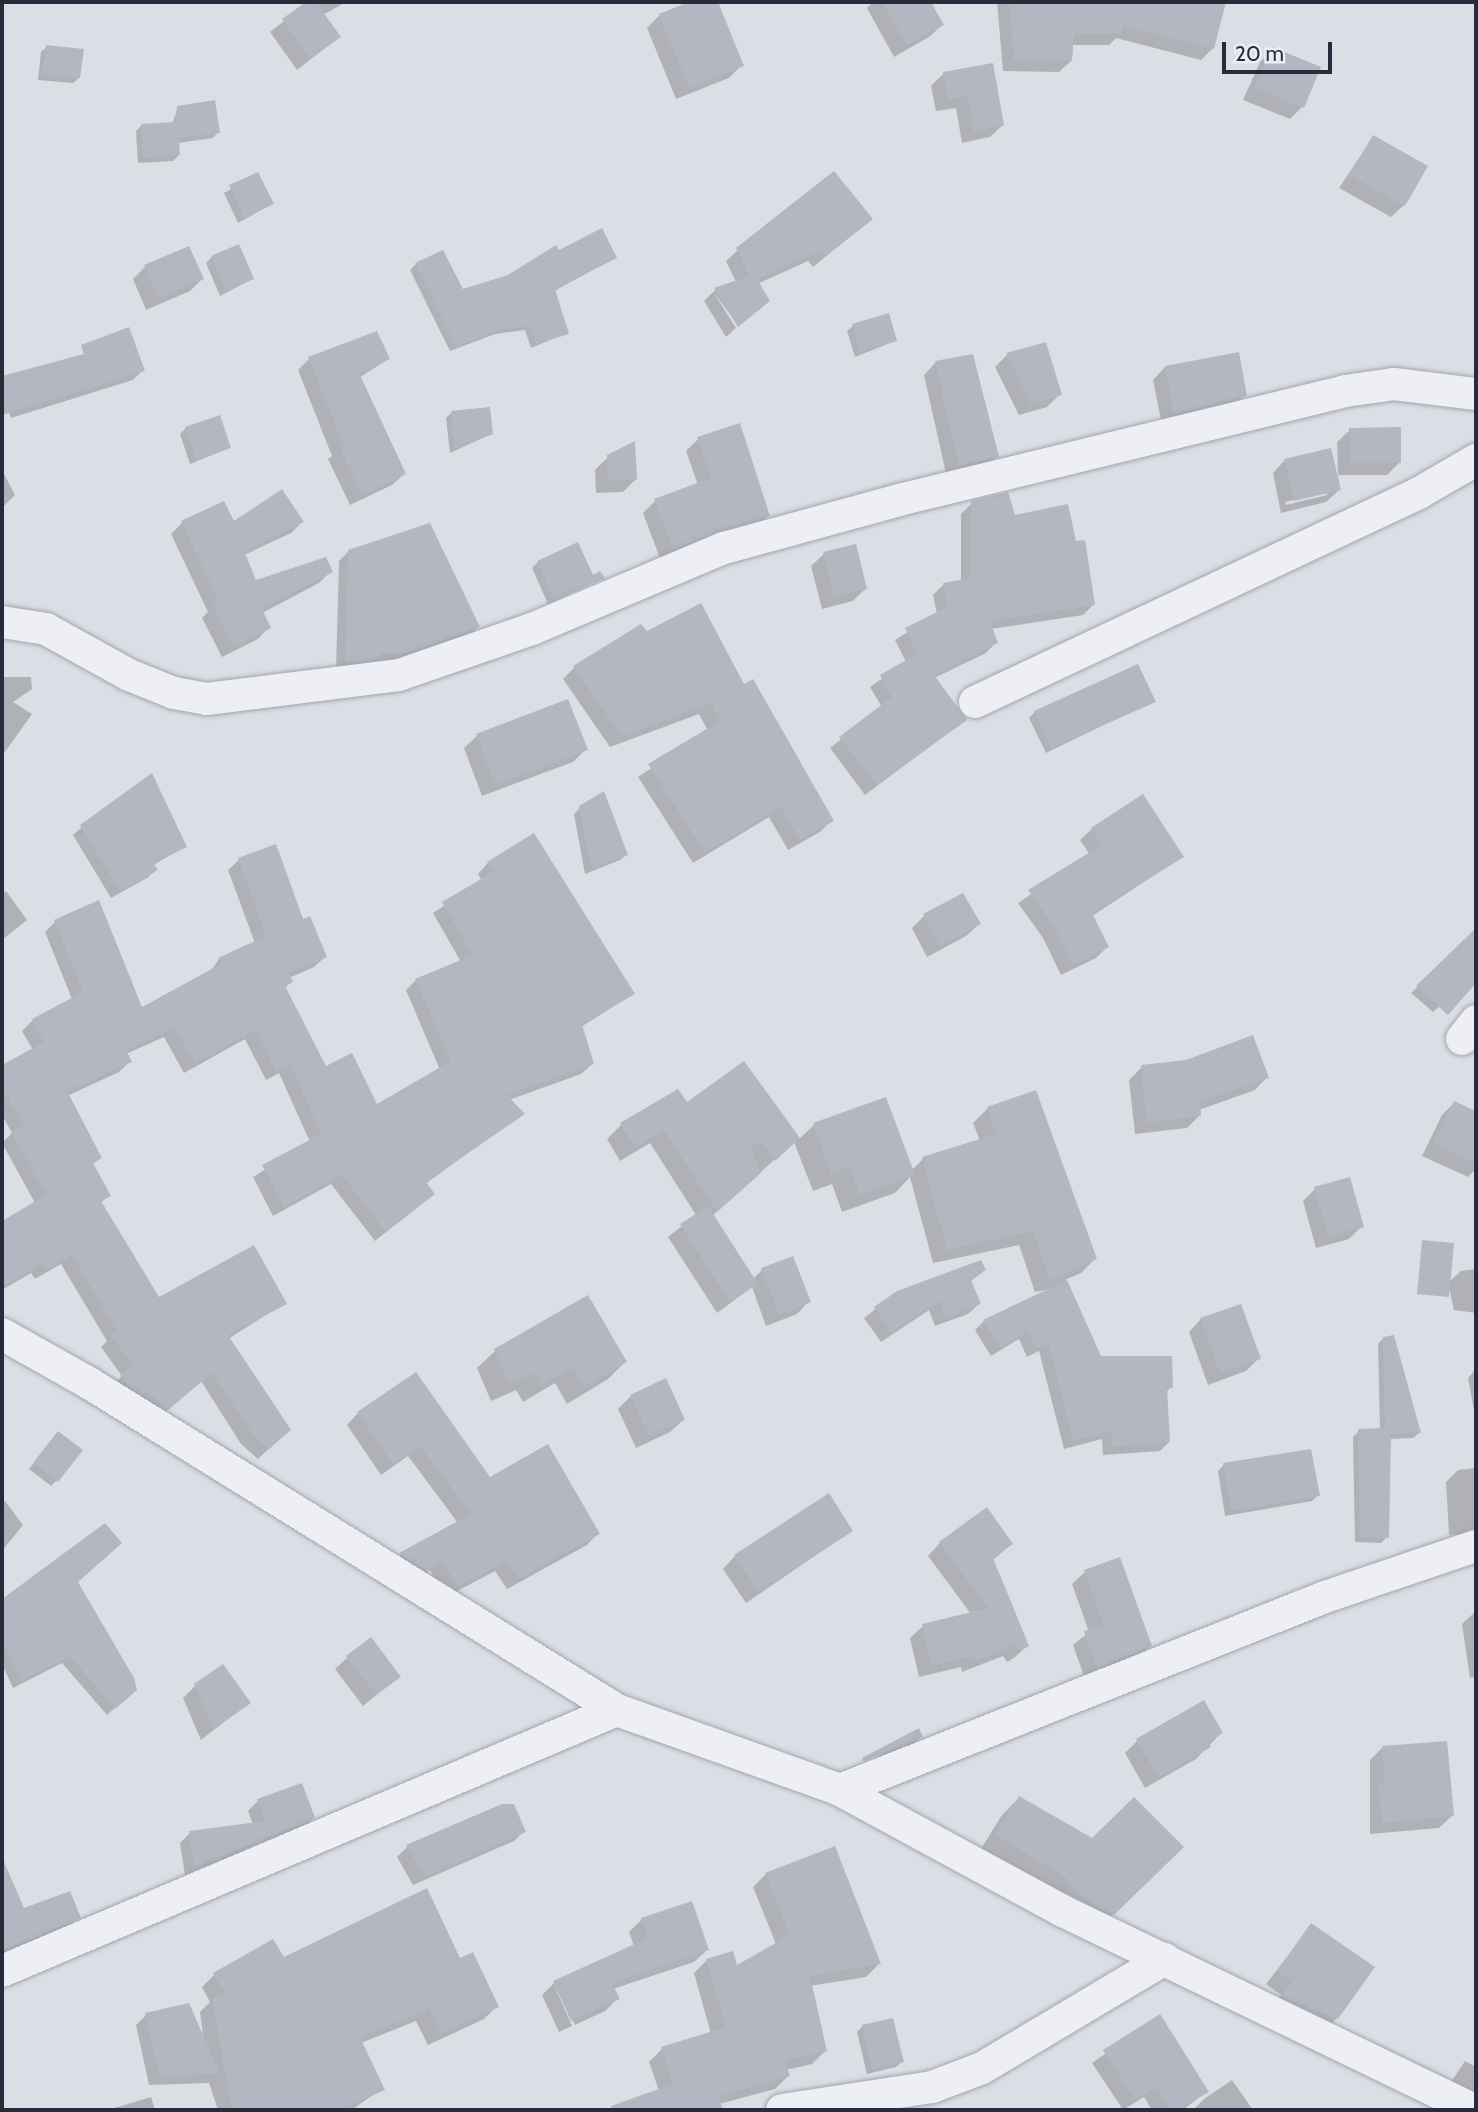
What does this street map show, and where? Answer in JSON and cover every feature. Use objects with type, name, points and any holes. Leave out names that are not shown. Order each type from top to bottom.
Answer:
[{"type":"street","points":[[2,622],[46,629],[129,676],[174,693],[207,699],[399,675],[532,629],[724,548],[899,500],[1345,391],[1394,384],[1476,394]]},
{"type":"street","points":[[975,702],[1419,493],[1476,460]]},
{"type":"street","points":[[2,1334],[89,1382],[617,1710],[840,1790],[1063,1911],[1475,2110]]},
{"type":"street","points":[[840,1790],[1325,1597],[1476,1546]]},
{"type":"street","points":[[2,1971],[617,1710]]},
{"type":"street","points":[[782,2110],[932,2087],[982,2068],[1164,1959]]},
{"type":"building","points":[[306,2],[316,2],[341,37],[310,59],[282,19]]},
{"type":"building","points":[[689,2],[718,2],[744,66],[689,88],[659,14]]},
{"type":"building","points":[[883,2],[931,2],[944,25],[906,45]]},
{"type":"building","points":[[1009,2],[1226,2],[1214,49],[1122,26],[1122,34],[1074,34],[1072,61],[1014,60]]},
{"type":"building","points":[[46,45],[84,49],[80,78],[42,75]]},
{"type":"building","points":[[1272,47],[1321,67],[1304,108],[1254,88]]},
{"type":"building","points":[[993,63],[1004,125],[974,132],[968,96],[948,100],[943,72]]},
{"type":"building","points":[[215,100],[220,133],[179,138],[180,155],[143,158],[141,124],[176,122],[177,106]]},
{"type":"building","points":[[1373,135],[1428,166],[1405,206],[1350,175]]},
{"type":"building","points":[[834,171],[873,219],[825,257],[820,251],[757,279],[770,301],[738,327],[714,288],[749,276],[736,248]]},
{"type":"building","points":[[258,172],[274,204],[244,218],[229,185]]},
{"type":"building","points":[[602,228],[617,258],[555,289],[569,334],[536,344],[531,326],[502,329],[456,347],[415,263],[443,250],[463,289],[508,275],[556,245],[559,250]]},
{"type":"building","points":[[239,244],[254,279],[226,291],[211,256]]},
{"type":"building","points":[[189,246],[204,279],[159,299],[144,265]]},
{"type":"building","points":[[889,313],[897,341],[860,352],[852,324]]},
{"type":"building","points":[[129,327],[145,371],[2,415],[2,376],[84,354],[81,345]]},
{"type":"building","points":[[377,331],[390,359],[359,373],[406,474],[362,495],[339,446],[343,444],[308,357]]},
{"type":"building","points":[[1046,342],[1062,395],[1031,404],[1006,353]]},
{"type":"building","points":[[1239,352],[1247,396],[1174,414],[1165,366]]},
{"type":"building","points":[[973,354],[999,457],[959,466],[935,361]]},
{"type":"building","points":[[490,407],[493,434],[455,449],[451,411]]},
{"type":"building","points":[[220,415],[231,448],[196,460],[185,427]]},
{"type":"building","points":[[740,423],[770,516],[673,550],[654,499],[711,478],[697,437]]},
{"type":"building","points":[[1401,427],[1401,463],[1350,463],[1349,428]]},
{"type":"building","points":[[635,441],[637,480],[608,481],[607,455]]},
{"type":"building","points":[[1331,448],[1341,490],[1294,501],[1284,459]]},
{"type":"building","points":[[282,489],[304,522],[244,551],[256,580],[326,557],[333,572],[262,609],[271,628],[233,647],[213,605],[219,602],[181,521],[224,501],[234,521]]},
{"type":"building","points":[[1008,492],[1015,515],[1068,504],[1076,541],[1085,540],[1095,605],[990,621],[998,643],[934,675],[967,720],[877,785],[839,737],[892,697],[880,675],[917,654],[905,628],[947,607],[943,583],[971,578],[971,501]]},
{"type":"building","points":[[430,523],[480,627],[406,653],[381,653],[381,659],[345,663],[348,550]]},
{"type":"building","points":[[578,542],[593,575],[600,571],[605,578],[554,600],[537,561]]},
{"type":"building","points":[[856,544],[867,589],[834,597],[823,552]]},
{"type":"building","points":[[701,603],[744,684],[753,679],[834,821],[800,840],[781,807],[705,853],[648,764],[720,721],[711,703],[622,737],[573,666],[641,624],[647,631]]},
{"type":"building","points":[[1138,664],[1156,702],[1051,748],[1034,711]]},
{"type":"building","points":[[568,699],[588,750],[495,785],[476,734]]},
{"type":"building","points":[[152,773],[187,847],[153,862],[158,870],[120,891],[80,825]]},
{"type":"building","points":[[604,791],[628,855],[591,869],[579,806]]},
{"type":"building","points":[[1143,794],[1184,857],[1092,913],[1109,947],[1073,965],[1054,926],[1028,890],[1102,845],[1091,828]]},
{"type":"building","points":[[534,833],[635,994],[582,1024],[594,1064],[507,1095],[525,1114],[426,1182],[435,1194],[386,1232],[342,1175],[284,1207],[262,1165],[321,1134],[290,1064],[276,1071],[256,1030],[195,1064],[175,1028],[126,1050],[132,1062],[67,1091],[102,1158],[93,1163],[111,1196],[101,1201],[159,1297],[254,1245],[287,1304],[228,1335],[291,1430],[269,1449],[252,1433],[212,1373],[168,1410],[146,1391],[142,1394],[130,1387],[120,1375],[133,1365],[110,1335],[117,1331],[72,1255],[46,1270],[42,1263],[2,1288],[2,1221],[46,1195],[11,1131],[23,1125],[2,1086],[2,1065],[44,1042],[32,1019],[83,992],[54,920],[99,900],[142,1007],[221,964],[218,958],[266,936],[238,858],[276,844],[303,919],[310,916],[327,957],[289,973],[293,982],[285,986],[326,1066],[352,1053],[377,1104],[451,1061],[415,979],[473,955],[442,902],[493,872],[487,862]]},
{"type":"building","points":[[963,893],[981,924],[940,946],[923,914]]},
{"type":"building","points":[[1476,928],[1476,983],[1448,1015],[1416,986]]},
{"type":"building","points":[[1253,1035],[1269,1078],[1200,1102],[1201,1116],[1147,1122],[1141,1065],[1186,1060]]},
{"type":"building","points":[[744,1061],[800,1138],[775,1161],[761,1141],[751,1147],[761,1173],[717,1212],[664,1130],[635,1148],[620,1123],[678,1089],[687,1102]]},
{"type":"building","points":[[1036,1090],[1097,1259],[1049,1280],[1033,1231],[947,1250],[922,1157],[996,1134],[987,1107]]},
{"type":"building","points":[[886,1097],[915,1175],[860,1195],[850,1166],[831,1174],[813,1123]]},
{"type":"building","points":[[1454,1101],[1476,1111],[1476,1163],[1433,1143]]},
{"type":"building","points":[[1350,1177],[1364,1227],[1328,1236],[1314,1187]]},
{"type":"building","points":[[708,1206],[758,1284],[730,1302],[680,1224]]},
{"type":"building","points":[[1422,1240],[1454,1243],[1449,1297],[1417,1294]]},
{"type":"building","points":[[793,1256],[811,1302],[779,1315],[761,1268]]},
{"type":"building","points":[[981,1260],[986,1270],[971,1280],[981,1304],[946,1317],[940,1301],[891,1333],[874,1307],[897,1291]]},
{"type":"building","points":[[1067,1280],[1101,1356],[1172,1356],[1173,1388],[1167,1388],[1170,1442],[1112,1447],[1111,1431],[1073,1441],[1048,1344],[1036,1349],[1028,1331],[1000,1348],[983,1320]]},
{"type":"building","points":[[588,1295],[627,1362],[584,1387],[573,1367],[541,1386],[534,1373],[509,1384],[494,1349]]},
{"type":"building","points":[[1241,1304],[1261,1359],[1220,1373],[1200,1318]]},
{"type":"building","points":[[1394,1335],[1421,1433],[1391,1434],[1389,1538],[1360,1537],[1358,1429],[1385,1428],[1383,1337]]},
{"type":"building","points":[[416,1372],[490,1477],[548,1444],[600,1534],[518,1579],[507,1561],[458,1587],[442,1560],[428,1571],[399,1553],[471,1514],[420,1446],[393,1464],[357,1412]]},
{"type":"building","points":[[666,1378],[685,1420],[649,1436],[630,1395]]},
{"type":"building","points":[[58,1431],[83,1450],[58,1482],[33,1463]]},
{"type":"building","points":[[1311,1449],[1320,1496],[1231,1511],[1223,1463]]},
{"type":"building","points":[[829,1493],[853,1531],[759,1592],[734,1555]]},
{"type":"building","points":[[987,1507],[1013,1544],[993,1558],[1029,1646],[1020,1651],[1015,1645],[975,1661],[973,1656],[931,1666],[922,1624],[988,1608],[939,1542]]},
{"type":"building","points":[[105,1523],[122,1543],[78,1582],[134,1678],[137,1690],[115,1709],[70,1656],[21,1681],[2,1642],[2,1599]]},
{"type":"building","points":[[1120,1557],[1152,1646],[1097,1668],[1084,1631],[1103,1625],[1084,1570]]},
{"type":"building","points":[[371,1637],[401,1677],[376,1695],[346,1656]]},
{"type":"building","points":[[223,1664],[251,1703],[214,1729],[194,1684]]},
{"type":"building","points":[[1204,1700],[1223,1733],[1208,1742],[1211,1747],[1158,1777],[1136,1739]]},
{"type":"building","points":[[919,1728],[923,1737],[864,1761],[862,1758]]},
{"type":"building","points":[[1447,1741],[1454,1816],[1382,1823],[1378,1783],[1385,1783],[1382,1746]]},
{"type":"building","points":[[302,1783],[315,1818],[194,1867],[189,1831],[265,1821],[257,1799]]},
{"type":"building","points":[[1019,1796],[1092,1838],[1134,1797],[1184,1847],[1114,1915],[1091,1904],[1065,1877],[995,1835]]},
{"type":"building","points":[[502,1804],[514,1804],[526,1832],[424,1877],[406,1845]]},
{"type":"building","points":[[835,1846],[881,1964],[810,1976],[827,2051],[785,2061],[790,2076],[718,2096],[723,2110],[612,2110],[611,2106],[673,2084],[661,2047],[726,2027],[706,1959],[733,1951],[737,1965],[790,1935],[765,1873]]},
{"type":"building","points":[[2,1857],[24,1908],[70,1891],[81,1918],[2,1951]]},
{"type":"building","points":[[427,1888],[460,1958],[473,1952],[499,2007],[441,2033],[429,2009],[360,2037],[385,2090],[339,2110],[232,2110],[212,1998],[226,1994],[213,1973],[273,1939],[284,1957]]},
{"type":"building","points":[[692,1901],[709,1950],[612,1983],[620,1999],[571,2021],[553,1981],[648,1938],[641,1918]]},
{"type":"building","points":[[1311,1923],[1375,1967],[1338,2019],[1281,1996],[1292,1981],[1277,1971]]},
{"type":"building","points":[[189,2003],[220,2074],[159,2076],[145,2013]]},
{"type":"building","points":[[1160,2014],[1209,2092],[1177,2110],[1171,2110],[1156,2087],[1135,2100],[1103,2050]]},
{"type":"building","points":[[893,2018],[904,2062],[872,2069],[862,2025]]}]
